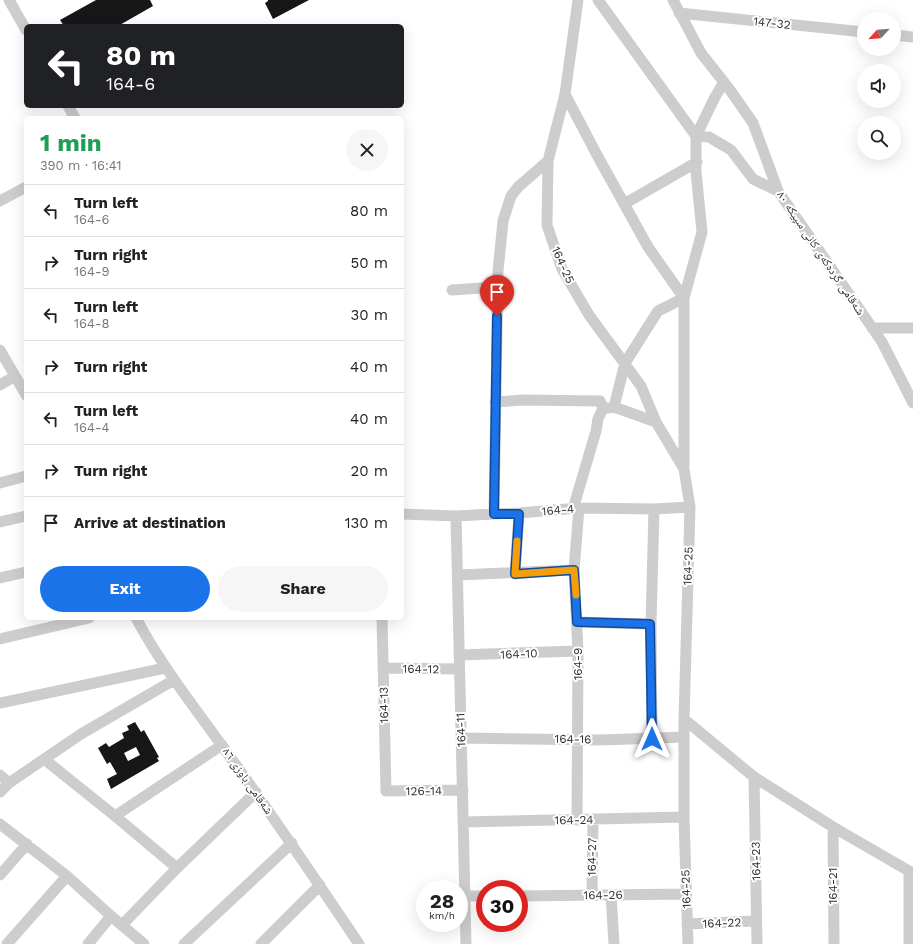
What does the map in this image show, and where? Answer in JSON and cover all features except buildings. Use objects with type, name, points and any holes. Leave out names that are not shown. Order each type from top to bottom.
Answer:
[{"type":"street","points":[[9,0],[24,26]]},
{"type":"street","name":"164-25","points":[[578,0],[565,94],[548,162],[547,225],[562,269],[589,315],[641,386],[656,422],[684,469],[690,507],[684,719],[684,817],[688,944]]},
{"type":"street","points":[[598,0],[696,136],[709,137],[731,150],[753,179],[778,191]]},
{"type":"street","name":"شەقامی گردەکەی کانی سپیکە ٨٠","points":[[673,0],[701,53],[753,123],[778,191],[882,342],[913,403]]},
{"type":"street","name":"147-32","points":[[679,13],[857,31]]},
{"type":"street","points":[[901,36],[913,37]]},
{"type":"street","points":[[684,469],[684,298],[702,232],[696,136],[724,82]]},
{"type":"street","points":[[565,94],[648,247],[684,298]]},
{"type":"street","points":[[494,514],[497,287],[503,221],[506,207],[511,196],[518,187],[548,162]]},
{"type":"street","points":[[624,204],[697,162]]},
{"type":"street","points":[[0,201],[24,188]]},
{"type":"street","points":[[452,290],[497,287]]},
{"type":"street","name":"164-9","points":[[577,820],[578,651],[574,570],[576,508],[598,419],[609,407],[625,363],[658,312],[684,298]]},
{"type":"street","points":[[872,328],[913,328]]},
{"type":"street","points":[[0,350],[24,392]]},
{"type":"street","points":[[0,385],[15,376]]},
{"type":"street","points":[[496,402],[523,400],[600,401],[609,407],[656,422]]},
{"type":"street","points":[[0,482],[24,476]]},
{"type":"street","name":"164-4","points":[[404,514],[456,516],[519,514],[576,508],[654,509],[690,507]]},
{"type":"street","points":[[652,739],[650,624],[654,509]]},
{"type":"street","points":[[515,574],[519,514]]},
{"type":"street","points":[[0,522],[24,516]]},
{"type":"street","name":"164-11","points":[[456,516],[465,880]]},
{"type":"street","points":[[458,575],[515,574],[574,570]]},
{"type":"street","points":[[0,578],[24,572]]},
{"type":"street","points":[[0,639],[81,620]]},
{"type":"street","name":"شەقامی باوزی ٨٦","points":[[137,620],[165,668],[292,843],[356,940]]},
{"type":"street","name":"164-13","points":[[382,620],[386,791]]},
{"type":"street","points":[[577,622],[650,624]]},
{"type":"street","name":"164-10","points":[[460,655],[578,651]]},
{"type":"street","points":[[0,703],[165,668]]},
{"type":"street","name":"164-12","points":[[383,668],[459,669]]},
{"type":"street","points":[[0,792],[9,783],[81,734],[174,680]]},
{"type":"street","points":[[684,719],[754,777],[911,874],[910,944]]},
{"type":"street","name":"164-16","points":[[461,738],[652,739],[684,737]]},
{"type":"street","points":[[115,816],[222,745]]},
{"type":"street","points":[[44,759],[177,868]]},
{"type":"street","points":[[0,775],[9,783]]},
{"type":"street","name":"164-23","points":[[754,777],[756,944]]},
{"type":"street","name":"126-14","points":[[386,791],[463,790]]},
{"type":"street","points":[[122,925],[177,868],[256,792]]},
{"type":"street","name":"164-24","points":[[463,822],[684,817]]},
{"type":"street","name":"164-27","points":[[592,896],[593,819]]},
{"type":"street","points":[[0,824],[67,876],[144,944]]},
{"type":"street","name":"164-21","points":[[833,827],[834,944]]},
{"type":"street","points":[[184,944],[292,843]]},
{"type":"street","points":[[0,875],[27,844]]},
{"type":"street","points":[[7,944],[67,876]]},
{"type":"street","points":[[262,944],[320,885]]},
{"type":"street","name":"164-26","points":[[528,896],[686,894]]},
{"type":"street","points":[[611,895],[614,944]]},
{"type":"street","points":[[88,944],[111,916]]},
{"type":"street","name":"164-22","points":[[687,924],[756,921]]},
{"type":"street","name":"164-11","points":[[466,932],[466,944]]},
{"type":"street","points":[[345,944],[356,940]]},
{"type":"slow traffic","points":[[517,541],[515,574],[574,570],[576,595]]},
{"type":"route","points":[[497,316],[494,514],[519,514],[515,574],[574,570],[577,622],[650,624],[652,739]]}]
